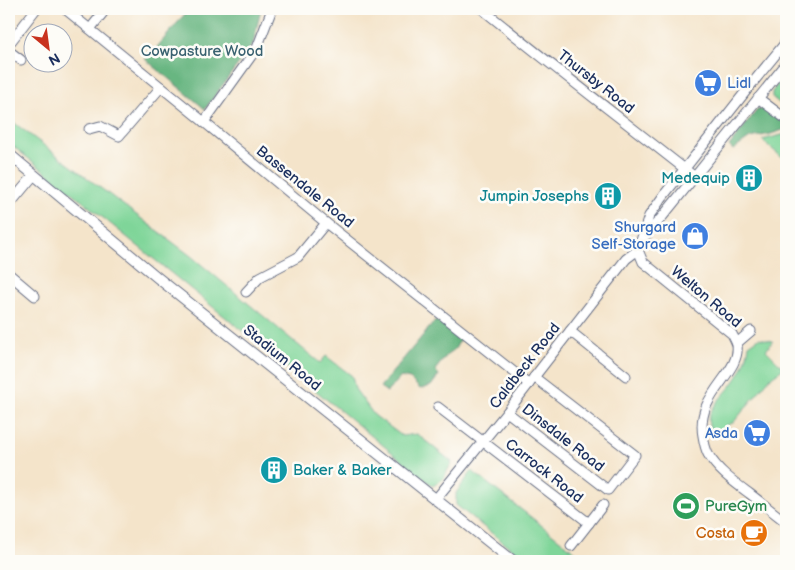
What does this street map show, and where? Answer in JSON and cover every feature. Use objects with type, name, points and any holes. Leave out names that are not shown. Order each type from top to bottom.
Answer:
[{"type":"street","points":[[9,44],[36,9]]},
{"type":"street","name":"Bassendale Road","points":[[65,9],[326,223],[532,380]]},
{"type":"street","points":[[90,29],[106,9]]},
{"type":"street","points":[[204,122],[257,48],[272,9]]},
{"type":"street","name":"Thursby Road","points":[[482,9],[695,177]]},
{"type":"street","points":[[638,250],[649,216],[786,42]]},
{"type":"street","points":[[9,51],[21,60]]},
{"type":"street","points":[[641,240],[663,216],[786,64]]},
{"type":"street","points":[[89,129],[100,126],[119,136],[161,87]]},
{"type":"street","points":[[718,126],[730,120],[748,97],[758,98],[786,119]]},
{"type":"street","name":"Stadium Road","points":[[9,154],[158,278],[513,561]]},
{"type":"street","points":[[9,205],[34,175]]},
{"type":"street","points":[[246,292],[260,277],[298,257],[326,223]]},
{"type":"street","name":"Caldbeck Road","points":[[435,500],[507,412],[626,259],[638,250]]},
{"type":"street","name":"Welton Road","points":[[638,250],[644,262],[732,334],[737,344],[737,354],[731,368],[707,403],[702,419],[702,432],[706,448],[724,474],[786,522]]},
{"type":"street","points":[[9,274],[35,296]]},
{"type":"street","points":[[570,331],[626,376]]},
{"type":"street","points":[[737,344],[751,331]]},
{"type":"street","name":"Dinsdale Road","points":[[507,412],[608,490],[636,455],[532,380]]},
{"type":"street","name":"Carrock Road","points":[[438,406],[588,523]]},
{"type":"street","name":"Carrock Road","points":[[571,546],[603,505]]},
{"type":"green space","name":"Cowpasture Wood","points":[[189,9],[261,9],[253,44],[205,109],[145,59]]},
{"type":"green space","points":[[786,72],[786,109],[772,97],[772,92]]},
{"type":"green space","points":[[757,110],[769,110],[786,124],[786,129],[750,138],[733,150],[729,146]]},
{"type":"green space","points":[[9,119],[191,256],[320,363],[326,356],[352,376],[355,389],[374,415],[402,436],[417,434],[452,462],[443,479],[433,486],[9,143]]},
{"type":"green space","points":[[786,134],[786,161],[762,140]]},
{"type":"green space","points":[[438,321],[446,325],[461,338],[455,349],[447,355],[435,370],[439,375],[431,386],[420,389],[410,379],[401,377],[387,392],[380,387],[434,322]]},
{"type":"green space","points":[[759,338],[773,341],[766,350],[784,368],[770,378],[733,423],[729,424],[717,435],[711,429],[709,423],[712,410],[739,374],[749,345]]},
{"type":"green space","points":[[472,471],[587,561],[527,561],[456,505],[456,493]]},
{"type":"place","name":"Lidl","points":[[708,83]]},
{"type":"place","name":"Medequip","points":[[749,178]]},
{"type":"place","name":"Jumpin Josephs","points":[[608,196]]},
{"type":"place","name":"Shurgard Self-Storage","points":[[695,236]]},
{"type":"place","name":"Asda","points":[[757,433]]},
{"type":"place","name":"Baker & Baker","points":[[274,470]]},
{"type":"place","name":"PureGym","points":[[686,506]]},
{"type":"place","name":"Costa","points":[[754,533]]}]
